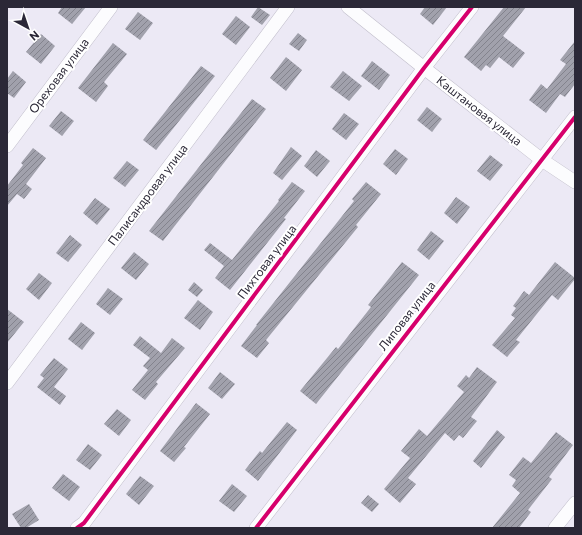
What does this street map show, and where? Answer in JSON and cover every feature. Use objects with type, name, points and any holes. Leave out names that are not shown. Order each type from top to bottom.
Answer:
[{"type":"street","name":"Ореховая улица","points":[[7,146],[111,7]]},
{"type":"street","name":"Палисандровая улица","points":[[7,383],[288,7]]},
{"type":"street","name":"Каштановая улица","points":[[348,7],[542,160],[575,182]]},
{"type":"street","name":"Пихтовая улица","points":[[77,528],[84,523],[424,68],[472,7]]},
{"type":"street","name":"Липовая улица","points":[[256,528],[575,117]]},
{"type":"street","points":[[555,528],[575,503]]},
{"type":"building","points":[[62,7],[86,7],[72,24],[58,13]]},
{"type":"building","points":[[258,7],[270,15],[262,25],[251,17]]},
{"type":"building","points":[[425,7],[447,7],[433,25],[420,14]]},
{"type":"building","points":[[504,7],[526,7],[503,36],[525,53],[513,68],[499,57],[490,68],[486,65],[481,71],[464,57]]},
{"type":"building","points":[[138,12],[153,23],[140,40],[125,29]]},
{"type":"building","points":[[236,16],[250,27],[236,45],[222,34]]},
{"type":"building","points":[[298,33],[307,40],[299,51],[289,44]]},
{"type":"building","points":[[41,34],[55,46],[41,64],[26,52]]},
{"type":"building","points":[[575,41],[575,84],[565,97],[560,94],[546,113],[529,100],[541,84],[547,89],[566,64],[560,60]]},
{"type":"building","points":[[113,43],[127,54],[104,82],[108,86],[96,102],[78,88]]},
{"type":"building","points":[[286,57],[302,70],[286,91],[270,78]]},
{"type":"building","points":[[372,61],[390,75],[379,90],[361,76]]},
{"type":"building","points":[[201,66],[215,76],[156,150],[143,140]]},
{"type":"building","points":[[13,71],[26,82],[14,98],[7,93],[7,79]]},
{"type":"building","points":[[343,71],[362,86],[349,101],[330,87]]},
{"type":"building","points":[[252,99],[266,109],[163,241],[149,231]]},
{"type":"building","points":[[427,107],[442,119],[432,132],[417,120]]},
{"type":"building","points":[[61,111],[74,121],[62,136],[49,126]]},
{"type":"building","points":[[344,113],[359,124],[346,140],[332,129]]},
{"type":"building","points":[[291,147],[302,156],[282,180],[273,173]]},
{"type":"building","points":[[33,148],[46,158],[26,184],[32,189],[24,199],[17,194],[7,206],[7,186],[23,165],[21,163]]},
{"type":"building","points":[[395,149],[408,159],[396,175],[383,164]]},
{"type":"building","points":[[316,150],[330,161],[317,177],[304,166]]},
{"type":"building","points":[[490,155],[503,165],[490,181],[477,171]]},
{"type":"building","points":[[127,161],[139,170],[125,187],[113,178]]},
{"type":"building","points":[[292,182],[305,191],[284,218],[286,219],[230,290],[215,278],[224,266],[204,250],[210,243],[232,260],[279,201],[278,200]]},
{"type":"building","points":[[366,182],[381,194],[356,225],[358,227],[266,340],[269,343],[257,358],[241,346],[354,201],[352,199]]},
{"type":"building","points":[[456,197],[470,207],[457,224],[444,213]]},
{"type":"building","points":[[95,198],[110,209],[97,225],[83,213]]},
{"type":"building","points":[[431,231],[444,241],[429,260],[417,250]]},
{"type":"building","points":[[70,235],[82,245],[68,262],[56,253]]},
{"type":"building","points":[[134,252],[149,264],[136,280],[121,268]]},
{"type":"building","points":[[402,262],[419,275],[316,404],[300,391],[336,347],[338,349],[371,307],[368,305]]},
{"type":"building","points":[[555,262],[575,279],[558,300],[552,295],[516,340],[520,342],[507,357],[492,345],[515,318],[511,315],[516,308],[513,306],[524,291],[529,295]]},
{"type":"building","points":[[39,273],[52,283],[39,300],[26,289]]},
{"type":"building","points":[[194,282],[203,290],[197,297],[188,290]]},
{"type":"building","points":[[108,288],[123,299],[110,315],[96,304]]},
{"type":"building","points":[[198,300],[213,312],[200,330],[184,318]]},
{"type":"building","points":[[7,309],[24,322],[7,343]]},
{"type":"building","points":[[81,322],[95,333],[82,350],[68,339]]},
{"type":"building","points":[[140,336],[161,353],[172,338],[185,348],[156,382],[158,384],[145,400],[132,390],[148,370],[143,366],[150,358],[133,345]]},
{"type":"building","points":[[54,358],[68,369],[54,387],[66,396],[60,405],[37,387],[44,378],[40,375]]},
{"type":"building","points":[[477,367],[497,382],[471,417],[477,421],[463,438],[459,435],[454,441],[445,433],[408,478],[416,484],[400,503],[384,489],[410,458],[401,451],[419,429],[427,436],[464,392],[457,386],[466,375],[469,378]]},
{"type":"building","points":[[220,372],[235,384],[222,399],[208,388]]},
{"type":"building","points":[[196,403],[210,414],[174,462],[160,451]]},
{"type":"building","points":[[117,409],[131,420],[119,436],[104,424]]},
{"type":"building","points":[[287,422],[297,430],[258,481],[245,470],[260,451],[262,453]]},
{"type":"building","points":[[497,430],[505,437],[481,468],[473,461]]},
{"type":"building","points":[[556,432],[573,445],[549,477],[552,479],[528,510],[531,512],[519,528],[492,528],[520,493],[512,486],[516,480],[509,475],[523,457],[531,463]]},
{"type":"building","points":[[88,444],[102,455],[90,470],[76,460]]},
{"type":"building","points":[[63,474],[80,487],[69,501],[52,488]]},
{"type":"building","points":[[140,476],[154,486],[139,505],[126,494]]},
{"type":"building","points":[[232,484],[247,496],[234,512],[219,501]]},
{"type":"building","points":[[368,495],[379,504],[372,512],[361,503]]},
{"type":"building","points":[[29,504],[39,520],[26,528],[21,528],[12,514]]},
{"type":"cycle path","points":[[77,528],[84,523],[424,68],[472,7]]},
{"type":"cycle path","points":[[256,528],[575,117]]}]
